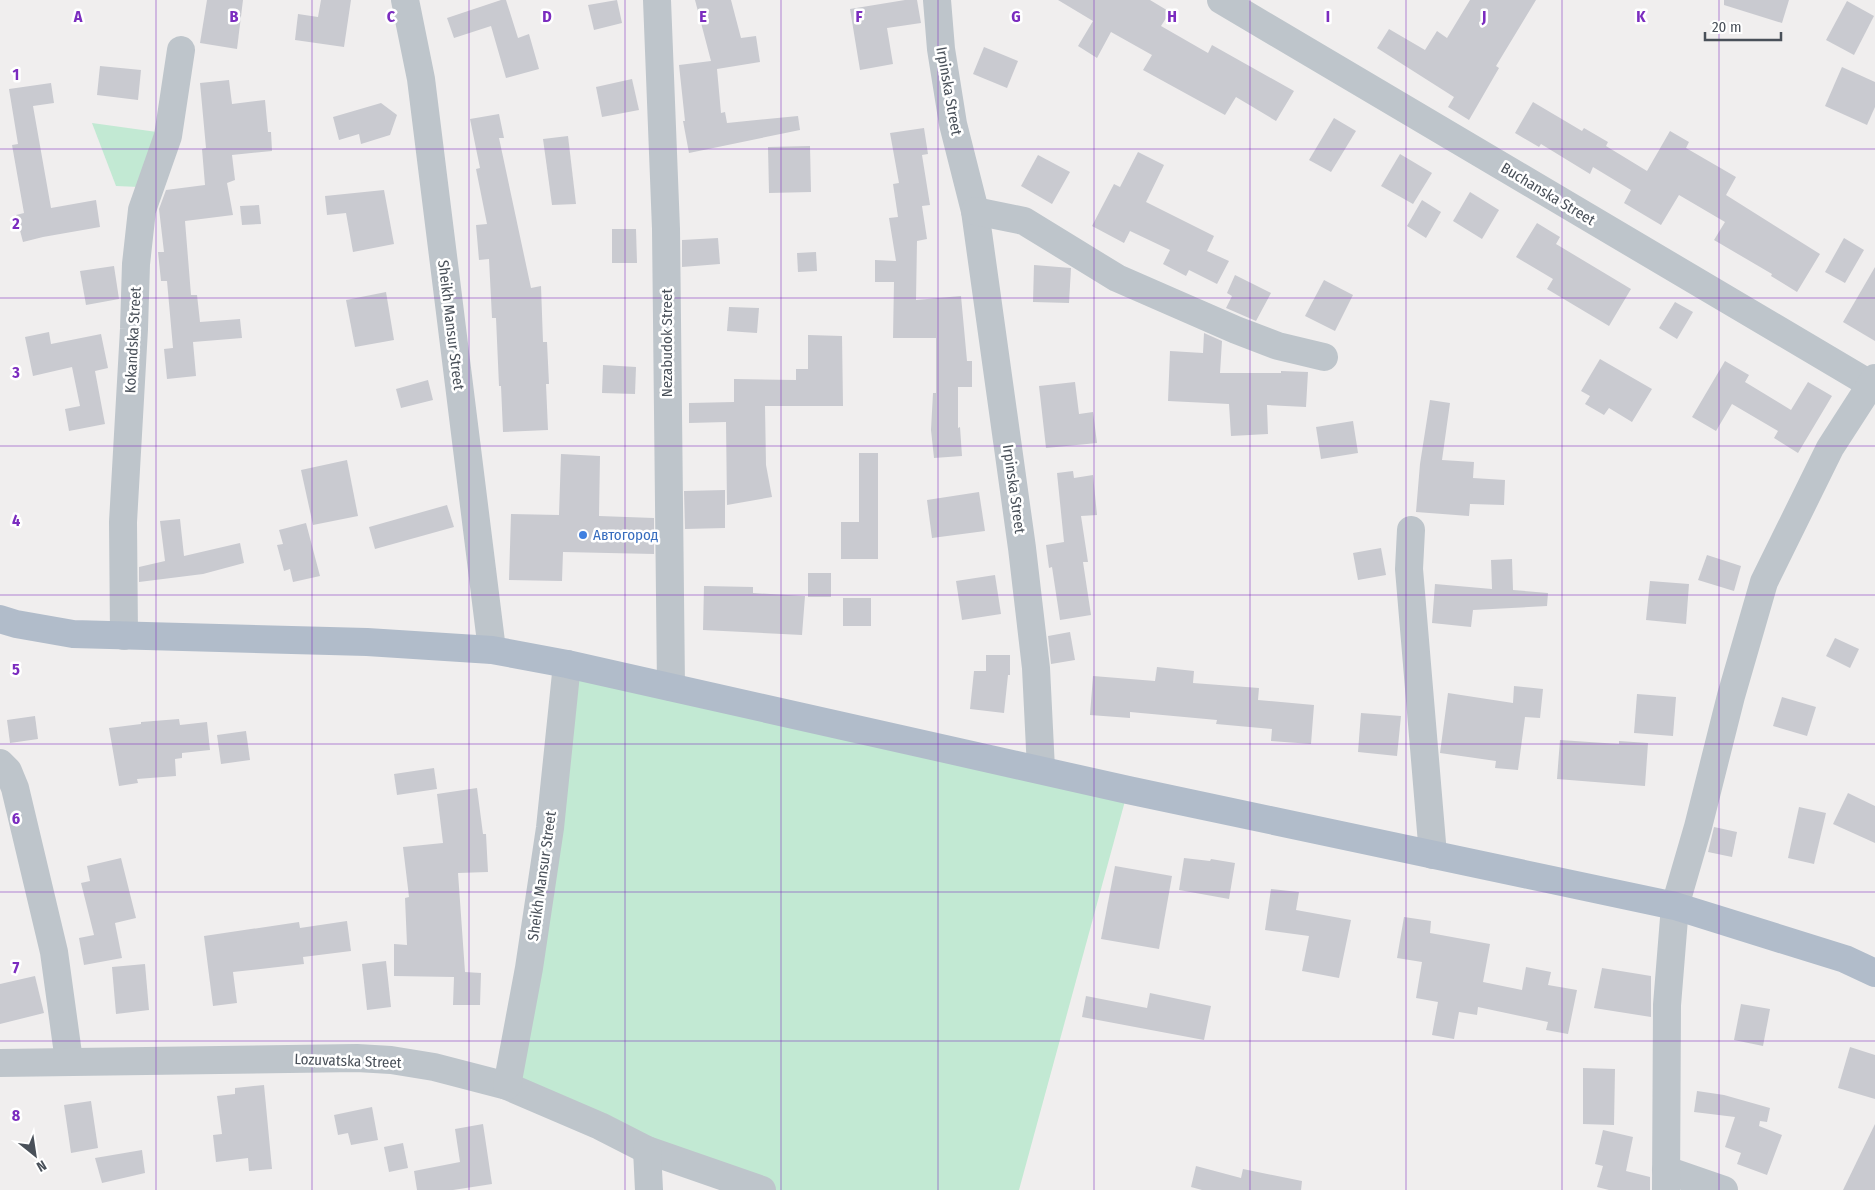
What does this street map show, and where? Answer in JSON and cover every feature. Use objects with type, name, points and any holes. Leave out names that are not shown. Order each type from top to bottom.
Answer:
[{"type":"main road","points":[[0,619],[16,624],[74,634],[368,642],[492,650],[567,664],[1138,792],[1675,906],[1845,960],[1875,973]]},
{"type":"street","name":"Sheikh Mansur Street","points":[[405,0],[421,79],[492,650]]},
{"type":"street","name":"Nezabudok Street","points":[[657,0],[666,229],[671,687]]},
{"type":"street","name":"Irpinska Street","points":[[937,0],[941,49],[953,124],[976,210],[1036,668],[1041,769]]},
{"type":"street","name":"Buchanska Street","points":[[1221,0],[1874,384]]},
{"type":"street","name":"Kokandska Street","points":[[124,636],[123,522],[136,264],[142,210],[168,136],[181,50]]},
{"type":"street","points":[[976,210],[1024,221],[1117,278],[1236,330],[1278,346],[1324,357]]},
{"type":"street","points":[[1724,1190],[1666,1180],[1667,1006],[1675,906],[1698,827],[1731,696],[1764,582],[1830,448],[1874,384]]},
{"type":"street","points":[[1411,530],[1409,569],[1433,855]]},
{"type":"street","name":"Sheikh Mansur Street","points":[[507,1086],[529,968],[550,828],[567,664]]},
{"type":"street","points":[[0,763],[8,771],[18,797],[54,952],[70,1061]]},
{"type":"street","name":"Lozuvatska Street","points":[[0,1063],[357,1058],[391,1060],[434,1067],[507,1086],[600,1126],[647,1150],[762,1190]]},
{"type":"street","points":[[647,1150],[648,1190]]},
{"type":"green space","points":[[92,123],[157,132],[139,187],[116,186]]},
{"type":"green space","points":[[567,664],[1128,790],[1019,1190],[762,1190],[507,1086]]},
{"type":"building","points":[[207,0],[243,0],[237,49],[200,43]]},
{"type":"building","points":[[321,0],[351,0],[344,47],[295,40],[298,14],[318,17]]},
{"type":"building","points":[[506,0],[518,38],[529,34],[539,69],[506,78],[491,26],[454,38],[447,18]]},
{"type":"building","points":[[617,0],[622,23],[594,30],[588,5]]},
{"type":"building","points":[[695,0],[731,0],[741,38],[756,36],[760,62],[717,69],[721,113],[725,112],[727,123],[798,116],[800,130],[689,153],[683,121],[685,121],[679,65],[711,61]]},
{"type":"building","points":[[905,0],[917,0],[921,23],[887,28],[893,64],[860,70],[850,9]]},
{"type":"building","points":[[1058,0],[1150,0],[1170,12],[1161,26],[1208,53],[1212,45],[1294,91],[1276,121],[1236,97],[1225,115],[1143,70],[1152,55],[1111,32],[1097,58],[1078,46],[1093,21]]},
{"type":"building","points":[[1470,0],[1536,0],[1496,66],[1499,68],[1469,120],[1448,107],[1454,97],[1377,48],[1389,29],[1425,50],[1437,31],[1447,38]]},
{"type":"building","points":[[1724,0],[1789,0],[1782,23],[1724,5]]},
{"type":"building","points":[[1847,1],[1874,16],[1854,55],[1826,40]]},
{"type":"building","points":[[984,47],[1018,61],[1007,88],[973,74]]},
{"type":"building","points":[[100,66],[141,70],[138,100],[97,95]]},
{"type":"building","points":[[1842,67],[1875,82],[1875,107],[1867,125],[1825,106]]},
{"type":"building","points":[[632,79],[639,110],[602,117],[596,87]]},
{"type":"building","points":[[229,80],[232,104],[265,100],[268,132],[271,132],[272,151],[232,155],[235,180],[227,183],[233,215],[185,221],[191,295],[197,295],[200,322],[240,319],[242,338],[193,342],[196,376],[167,379],[164,349],[173,348],[167,281],[161,281],[158,252],[164,252],[159,209],[166,190],[205,185],[202,149],[206,148],[200,83]]},
{"type":"building","points":[[51,83],[54,103],[33,106],[51,208],[96,200],[100,227],[23,242],[16,215],[24,213],[12,145],[18,144],[9,89]]},
{"type":"building","points":[[1533,102],[1582,131],[1584,128],[1608,142],[1606,146],[1647,171],[1670,131],[1689,142],[1686,148],[1736,177],[1726,195],[1820,254],[1797,292],[1771,276],[1772,274],[1714,240],[1725,222],[1679,195],[1661,225],[1624,203],[1631,190],[1593,167],[1590,174],[1541,144],[1539,147],[1515,133]]},
{"type":"building","points":[[381,103],[397,115],[390,135],[361,144],[359,134],[339,140],[333,117]]},
{"type":"building","points":[[499,114],[504,138],[499,138],[531,288],[541,286],[543,342],[547,342],[549,384],[546,384],[548,430],[503,432],[496,318],[492,318],[489,259],[479,260],[476,225],[487,224],[476,169],[480,168],[470,119]]},
{"type":"building","points":[[1334,118],[1356,131],[1331,172],[1309,160]]},
{"type":"building","points":[[924,128],[928,154],[922,155],[930,205],[922,206],[927,239],[917,241],[916,300],[961,296],[967,361],[972,361],[972,387],[958,387],[958,428],[960,427],[962,456],[934,458],[931,430],[933,393],[936,393],[936,338],[893,338],[894,282],[875,282],[875,260],[896,261],[889,218],[898,217],[893,184],[899,183],[890,133]]},
{"type":"building","points":[[568,136],[576,204],[552,205],[543,139]]},
{"type":"building","points":[[810,146],[811,192],[769,193],[768,147]]},
{"type":"building","points":[[1138,152],[1164,165],[1146,202],[1214,236],[1207,251],[1229,261],[1217,284],[1189,270],[1186,276],[1163,264],[1170,250],[1130,231],[1124,243],[1092,226],[1114,184],[1120,187]]},
{"type":"building","points":[[1400,154],[1432,173],[1413,204],[1381,186]]},
{"type":"building","points":[[1038,155],[1070,172],[1052,204],[1021,186]]},
{"type":"building","points":[[384,190],[394,244],[353,252],[346,213],[327,215],[325,196]]},
{"type":"building","points":[[1470,192],[1499,210],[1482,239],[1453,221]]},
{"type":"building","points":[[1422,200],[1441,212],[1426,238],[1407,226]]},
{"type":"building","points":[[259,205],[261,224],[242,225],[240,206]]},
{"type":"building","points":[[1537,223],[1560,237],[1556,244],[1631,289],[1609,326],[1547,289],[1553,279],[1516,257]]},
{"type":"building","points":[[612,229],[636,229],[637,263],[612,263]]},
{"type":"building","points":[[718,238],[720,264],[682,267],[682,240]]},
{"type":"building","points":[[1844,238],[1864,250],[1845,283],[1825,272]]},
{"type":"building","points":[[816,252],[817,271],[798,272],[797,253]]},
{"type":"building","points":[[1034,265],[1071,268],[1069,303],[1033,302]]},
{"type":"building","points":[[114,266],[119,299],[86,305],[80,271]]},
{"type":"building","points":[[1875,267],[1875,341],[1843,322]]},
{"type":"building","points":[[1235,275],[1271,293],[1256,321],[1226,308],[1232,296],[1227,293]]},
{"type":"building","points":[[1324,280],[1353,295],[1335,331],[1305,316]]},
{"type":"building","points":[[386,292],[394,340],[355,347],[346,300]]},
{"type":"building","points":[[1675,302],[1693,312],[1677,339],[1659,328]]},
{"type":"building","points":[[729,307],[759,308],[757,333],[727,331]]},
{"type":"building","points":[[49,332],[51,344],[101,334],[108,368],[95,371],[105,424],[69,431],[65,409],[80,406],[72,367],[33,376],[25,337]]},
{"type":"building","points":[[1204,333],[1222,341],[1220,373],[1308,372],[1306,407],[1267,405],[1268,434],[1231,436],[1229,404],[1168,401],[1170,351],[1203,353]]},
{"type":"building","points":[[808,335],[842,336],[843,406],[765,406],[766,465],[772,497],[727,505],[726,422],[689,423],[689,403],[734,402],[734,379],[796,380],[796,369],[808,369]]},
{"type":"building","points":[[1600,359],[1652,389],[1632,422],[1609,408],[1604,415],[1585,404],[1590,396],[1581,391]]},
{"type":"building","points":[[1725,361],[1749,375],[1745,382],[1791,410],[1808,382],[1832,396],[1798,453],[1774,438],[1778,431],[1732,404],[1716,431],[1692,417]]},
{"type":"building","points":[[603,365],[636,367],[635,394],[602,393]]},
{"type":"building","points":[[428,380],[433,400],[401,408],[396,389]]},
{"type":"building","points":[[1075,382],[1079,414],[1093,412],[1097,443],[1046,448],[1039,386]]},
{"type":"building","points":[[1430,400],[1450,403],[1442,460],[1474,462],[1473,478],[1505,480],[1504,505],[1470,504],[1469,516],[1416,512],[1420,464]]},
{"type":"building","points":[[1353,421],[1358,453],[1321,459],[1316,427]]},
{"type":"building","points":[[859,453],[878,453],[878,559],[841,559],[841,522],[859,522]]},
{"type":"building","name":"Автогород","points":[[561,454],[600,456],[599,516],[654,518],[654,554],[563,552],[562,581],[509,580],[511,514],[559,515]]},
{"type":"building","points":[[347,460],[358,516],[313,525],[301,470]]},
{"type":"building","points":[[1073,471],[1074,478],[1093,475],[1097,515],[1081,516],[1088,562],[1083,562],[1091,615],[1060,620],[1052,567],[1049,568],[1046,545],[1064,542],[1057,473]]},
{"type":"building","points":[[725,490],[725,528],[685,529],[684,491]]},
{"type":"building","points":[[979,492],[985,531],[932,538],[927,500]]},
{"type":"building","points":[[447,505],[454,527],[375,549],[369,527]]},
{"type":"building","points":[[180,519],[184,556],[240,543],[244,563],[203,574],[139,582],[139,567],[165,561],[160,521]]},
{"type":"building","points":[[306,523],[320,576],[293,582],[290,569],[284,571],[277,545],[283,544],[279,530]]},
{"type":"building","points":[[1381,548],[1386,575],[1358,580],[1353,553]]},
{"type":"building","points":[[1707,555],[1741,566],[1734,591],[1698,580]]},
{"type":"building","points":[[1512,559],[1513,590],[1548,593],[1547,606],[1473,610],[1471,627],[1432,623],[1435,584],[1492,589],[1491,560]]},
{"type":"building","points":[[808,573],[831,573],[831,597],[808,597]]},
{"type":"building","points":[[995,575],[1001,614],[962,620],[956,581]]},
{"type":"building","points":[[1650,581],[1689,584],[1686,624],[1646,620]]},
{"type":"building","points":[[704,586],[753,587],[753,593],[805,596],[802,635],[703,630]]},
{"type":"building","points":[[843,598],[871,598],[871,626],[843,626]]},
{"type":"building","points":[[1070,632],[1075,660],[1051,664],[1048,636]]},
{"type":"building","points":[[1835,638],[1859,649],[1850,668],[1826,656]]},
{"type":"building","points":[[986,655],[1010,655],[1010,675],[1008,675],[1004,713],[970,709],[974,671],[986,671]]},
{"type":"building","points":[[1157,667],[1194,671],[1193,683],[1259,688],[1258,700],[1314,705],[1311,744],[1271,741],[1272,729],[1216,724],[1217,720],[1130,712],[1130,718],[1090,715],[1093,676],[1155,681]]},
{"type":"building","points":[[1514,686],[1543,689],[1540,718],[1525,717],[1518,770],[1495,768],[1496,761],[1440,753],[1448,693],[1513,703]]},
{"type":"building","points":[[1637,694],[1676,697],[1673,736],[1634,733]]},
{"type":"building","points":[[1782,697],[1816,707],[1807,736],[1773,726]]},
{"type":"building","points":[[1361,713],[1401,716],[1397,756],[1358,752]]},
{"type":"building","points":[[35,716],[38,739],[10,743],[7,720]]},
{"type":"building","points":[[179,719],[180,725],[207,722],[210,750],[182,753],[182,758],[175,759],[176,776],[137,779],[138,783],[119,786],[109,728],[141,724],[141,722]]},
{"type":"building","points":[[246,731],[250,760],[221,764],[217,735]]},
{"type":"building","points":[[1560,740],[1619,744],[1619,741],[1648,743],[1645,786],[1557,779]]},
{"type":"building","points":[[434,768],[437,789],[397,795],[394,774]]},
{"type":"building","points":[[477,788],[483,834],[486,834],[488,872],[458,873],[465,972],[481,973],[480,1005],[453,1005],[454,977],[394,976],[394,944],[407,945],[405,898],[409,897],[403,847],[443,843],[437,794]]},
{"type":"building","points":[[1848,793],[1875,806],[1875,843],[1833,824]]},
{"type":"building","points":[[1799,807],[1826,813],[1814,864],[1788,858]]},
{"type":"building","points":[[1714,827],[1737,832],[1732,857],[1708,852]]},
{"type":"building","points":[[121,858],[136,918],[115,923],[122,958],[84,965],[79,938],[94,935],[81,883],[90,881],[87,866]]},
{"type":"building","points":[[1184,858],[1210,861],[1211,859],[1235,863],[1229,899],[1179,890]]},
{"type":"building","points":[[1115,866],[1172,876],[1159,949],[1101,939]]},
{"type":"building","points":[[1271,889],[1299,892],[1296,910],[1351,920],[1339,978],[1302,971],[1309,936],[1265,930]]},
{"type":"building","points":[[1404,917],[1431,921],[1430,933],[1490,944],[1483,982],[1522,990],[1526,967],[1551,972],[1548,985],[1577,990],[1568,1034],[1546,1030],[1548,1022],[1478,1007],[1477,1015],[1459,1012],[1454,1039],[1432,1035],[1438,1002],[1416,998],[1422,962],[1397,958]]},
{"type":"building","points":[[347,921],[351,951],[303,957],[304,964],[233,972],[237,1003],[213,1006],[204,936],[299,922],[300,928]]},
{"type":"building","points":[[386,961],[391,1007],[367,1010],[362,964]]},
{"type":"building","points":[[145,964],[149,1010],[116,1014],[112,967]]},
{"type":"building","points":[[1602,968],[1651,976],[1651,1017],[1594,1008]]},
{"type":"building","points":[[35,976],[44,1013],[0,1024],[0,984]]},
{"type":"building","points":[[1150,993],[1211,1006],[1204,1040],[1082,1017],[1086,996],[1147,1008]]},
{"type":"building","points":[[1741,1004],[1770,1009],[1763,1046],[1734,1040]]},
{"type":"building","points":[[1850,1047],[1875,1055],[1875,1099],[1838,1088]]},
{"type":"building","points":[[1583,1068],[1615,1069],[1614,1125],[1583,1124]]},
{"type":"building","points":[[264,1085],[272,1169],[249,1171],[248,1158],[216,1162],[213,1135],[222,1134],[217,1096],[235,1094],[235,1088]]},
{"type":"building","points":[[1697,1091],[1724,1095],[1770,1108],[1767,1122],[1760,1121],[1759,1126],[1782,1135],[1767,1175],[1737,1164],[1741,1153],[1725,1147],[1735,1117],[1694,1112]]},
{"type":"building","points":[[91,1101],[98,1148],[71,1153],[64,1105]]},
{"type":"building","points":[[372,1107],[378,1140],[351,1145],[348,1133],[338,1135],[334,1115]]},
{"type":"building","points":[[483,1124],[492,1184],[453,1190],[417,1190],[414,1171],[460,1162],[455,1129]]},
{"type":"building","points":[[1875,1124],[1875,1190],[1843,1190]]},
{"type":"building","points":[[1603,1130],[1633,1137],[1626,1171],[1650,1177],[1650,1190],[1609,1190],[1597,1187],[1603,1166],[1595,1164]]},
{"type":"building","points":[[403,1143],[408,1168],[389,1172],[384,1147]]},
{"type":"building","points":[[142,1150],[145,1173],[102,1183],[95,1158]]},
{"type":"building","points":[[1196,1166],[1241,1178],[1243,1169],[1302,1181],[1301,1190],[1202,1190],[1191,1187]]},
{"type":"place","name":"Автогород","points":[[583,535]]}]
